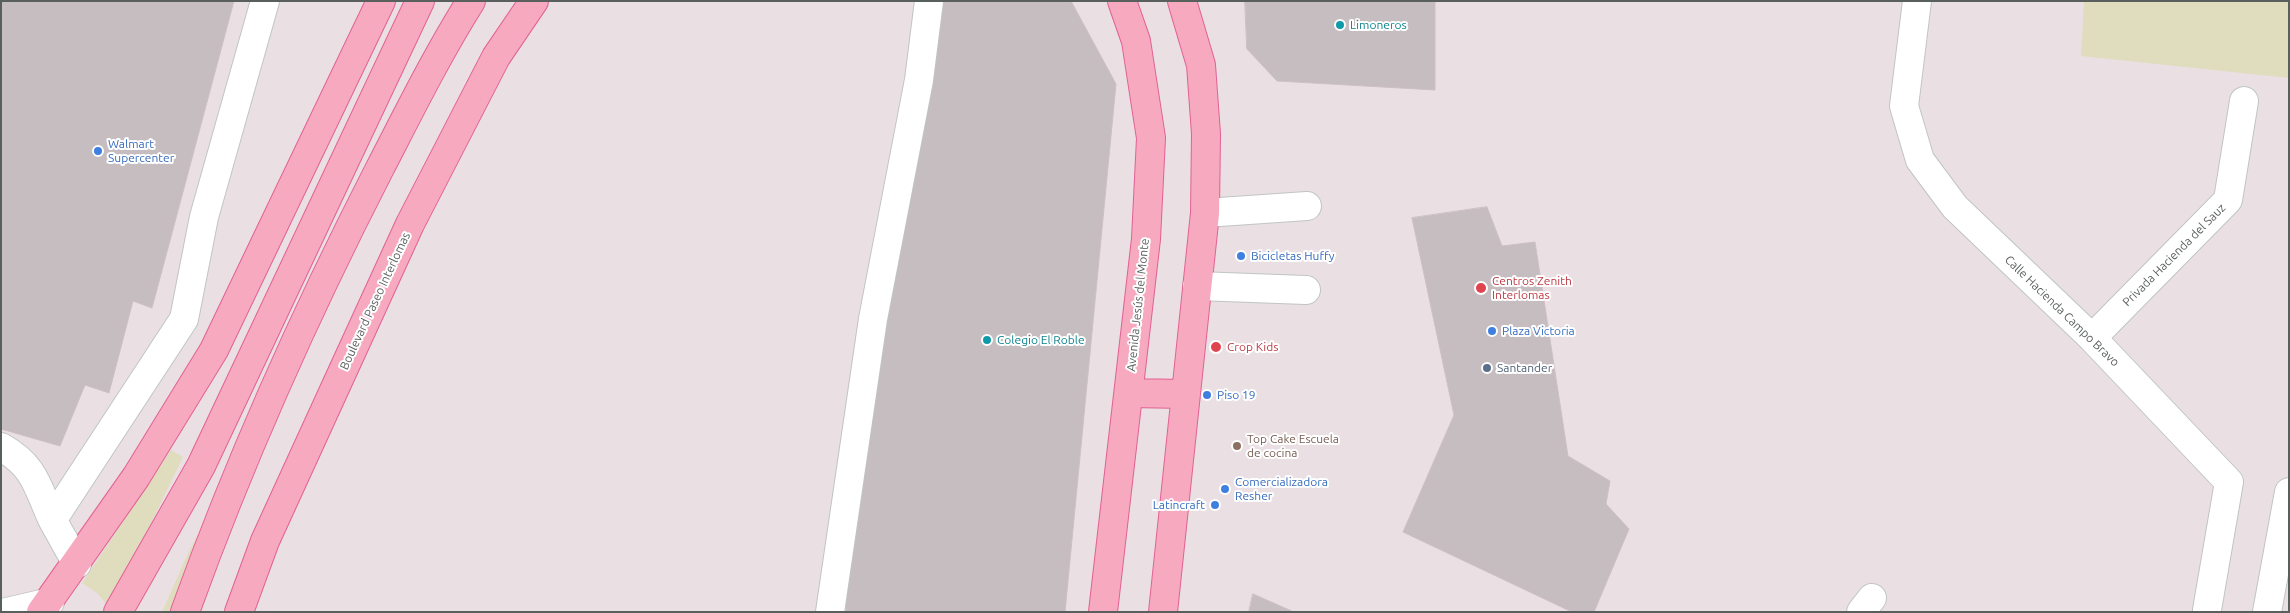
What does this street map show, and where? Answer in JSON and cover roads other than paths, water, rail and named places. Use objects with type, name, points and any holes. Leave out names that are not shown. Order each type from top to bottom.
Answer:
[{"type":"main road","points":[[54,608],[77,564],[136,477],[214,350],[381,1]]},
{"type":"main road","points":[[118,612],[201,466],[420,1]]},
{"type":"main road","points":[[185,612],[276,382],[355,217],[447,39],[471,1]]},
{"type":"main road","name":"Boulevard Paseo Interlomas","points":[[240,612],[264,541],[410,224],[496,57],[534,1]]},
{"type":"main road","name":"Avenida Jesús del Monte","points":[[1104,612],[1146,239],[1151,138],[1136,41],[1122,1]]},
{"type":"main road","points":[[1163,612],[1204,213],[1206,134],[1201,65],[1182,1]]},
{"type":"main road","points":[[1128,393],[1186,394]]},
{"type":"street","points":[[53,519],[184,319],[204,217],[265,1]]},
{"type":"street","points":[[830,612],[873,319],[919,80],[929,1]]},
{"type":"street","name":"Calle Hacienda Campo Bravo","points":[[1917,1],[1904,106],[1920,160],[1955,207],[2092,338],[2229,482],[2207,611]]},
{"type":"street","name":"Privada Hacienda del Sauz","points":[[2092,338],[2228,200],[2244,101]]},
{"type":"street","points":[[1204,213],[1306,206]]},
{"type":"street","points":[[1197,286],[1306,290]]},
{"type":"street","points":[[1,447],[22,461],[33,474],[53,519],[77,564]]},
{"type":"street","points":[[2267,612],[2289,492]]},
{"type":"street","points":[[8,612],[54,608]]},
{"type":"place","name":"Limoneros","points":[[1340,25]]},
{"type":"place","name":"Walmart Supercenter","points":[[98,151]]},
{"type":"place","name":"Bicicletas Huffy","points":[[1241,256]]},
{"type":"place","name":"Centros Zenith Interlomas","points":[[1481,288]]},
{"type":"place","name":"Plaza Victoria","points":[[1492,331]]},
{"type":"place","name":"Colegio El Roble","points":[[987,340]]},
{"type":"place","name":"Crop Kids","points":[[1216,347]]},
{"type":"place","name":"Santander","points":[[1487,368]]},
{"type":"place","name":"Piso 19","points":[[1207,395]]},
{"type":"place","name":"Top Cake Escuela de cocina","points":[[1237,446]]},
{"type":"place","name":"Comercializadora Resher","points":[[1225,489]]},
{"type":"place","name":"Latincraft","points":[[1215,505]]}]
